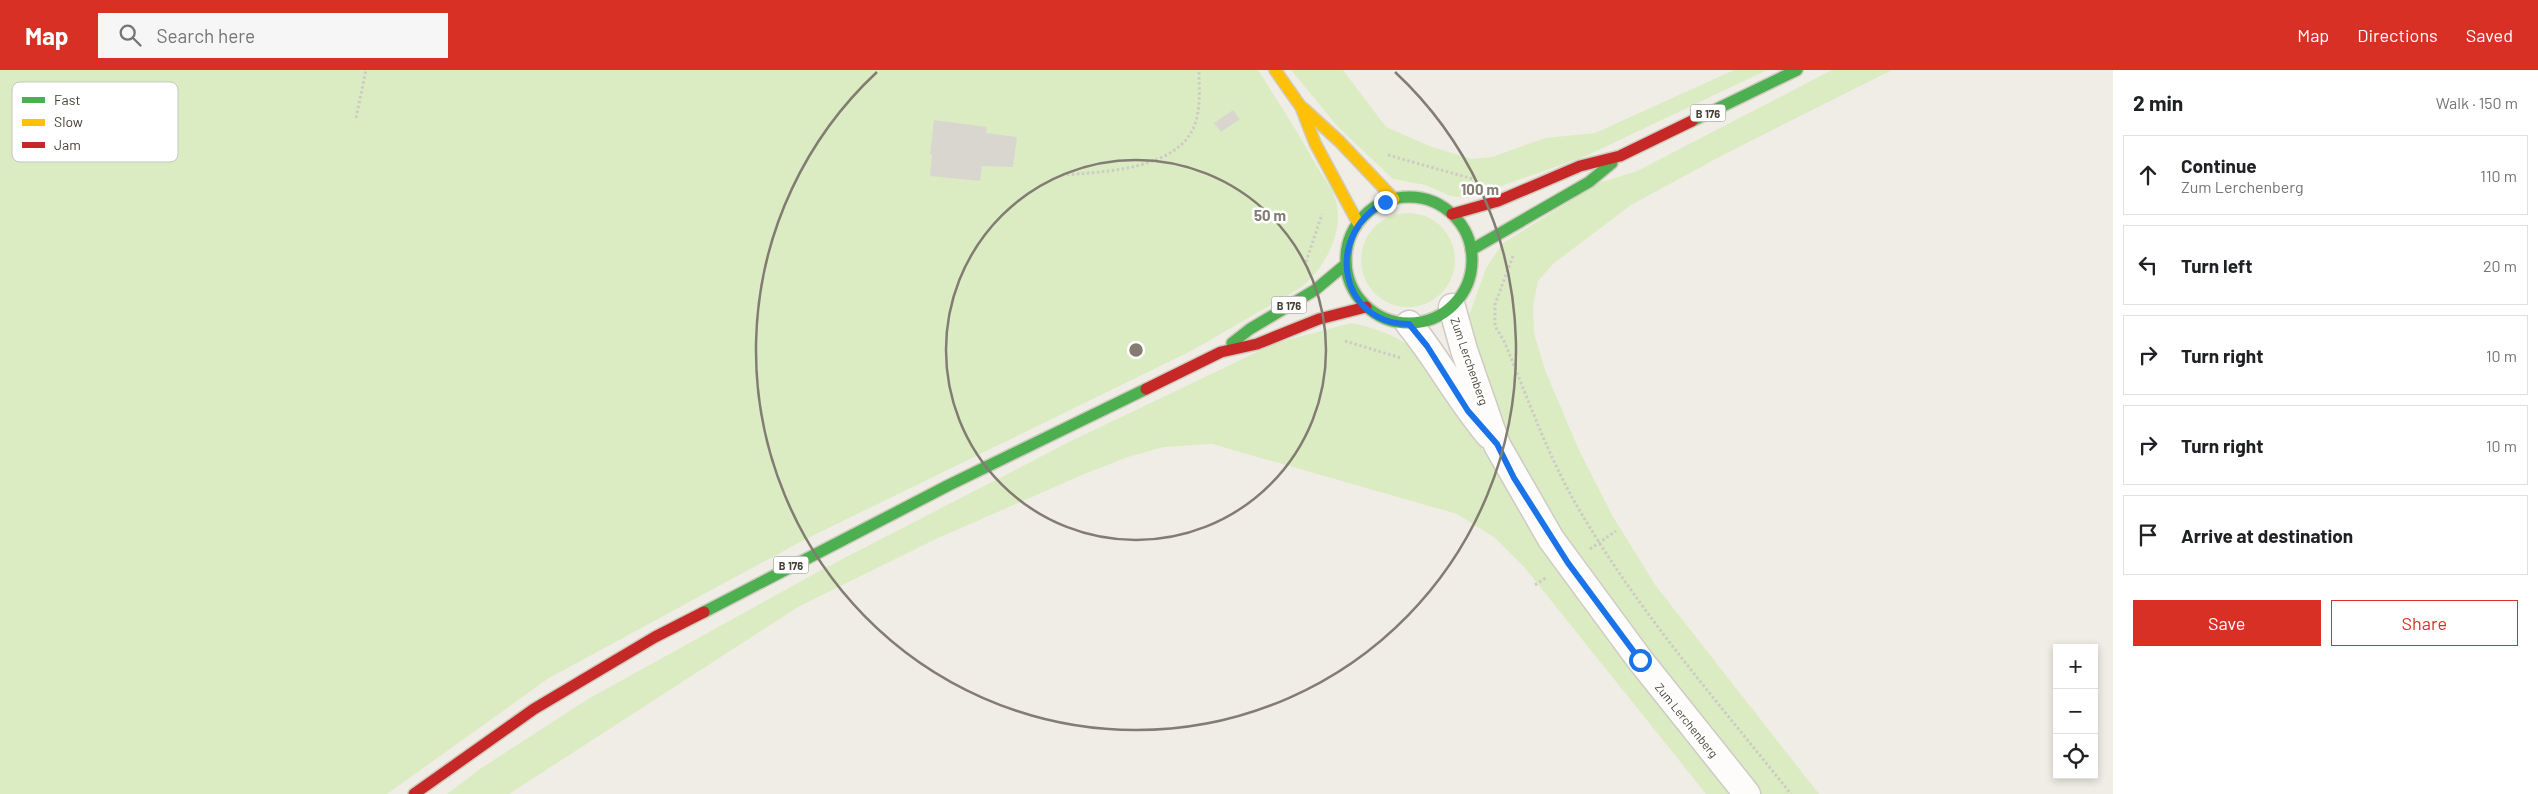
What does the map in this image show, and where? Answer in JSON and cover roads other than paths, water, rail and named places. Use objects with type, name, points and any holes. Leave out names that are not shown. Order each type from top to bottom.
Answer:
[{"type":"main road","points":[[1275,70],[1302,107],[1329,128],[1364,170],[1394,199]]},
{"type":"main road","name":"B 176","points":[[1452,214],[1498,201],[1580,166],[1620,156],[1797,70]]},
{"type":"main road","points":[[1302,107],[1315,143],[1358,223]]},
{"type":"main road","name":"B 176","points":[[1471,250],[1589,182],[1620,156]]},
{"type":"main road","points":[[1413,197],[1427,200],[1452,214],[1468,237],[1471,250],[1470,279],[1464,292],[1452,307],[1432,319],[1409,324],[1390,321],[1366,307],[1350,284],[1346,264],[1349,242],[1358,223],[1373,208],[1394,199],[1413,197]]},
{"type":"main road","name":"B 176","points":[[414,794],[534,709],[655,637],[949,485],[1221,352],[1250,329],[1315,290],[1346,264]]},
{"type":"main road","name":"B 176","points":[[1221,352],[1257,344],[1319,319],[1366,307]]},
{"type":"street","name":"Zum Lerchenberg","points":[[1452,307],[1464,350],[1497,444],[1514,478],[1568,563],[1640,660],[1746,794]]},
{"type":"street","name":"Zum Lerchenberg","points":[[1409,324],[1427,346],[1468,411],[1497,444]]}]
